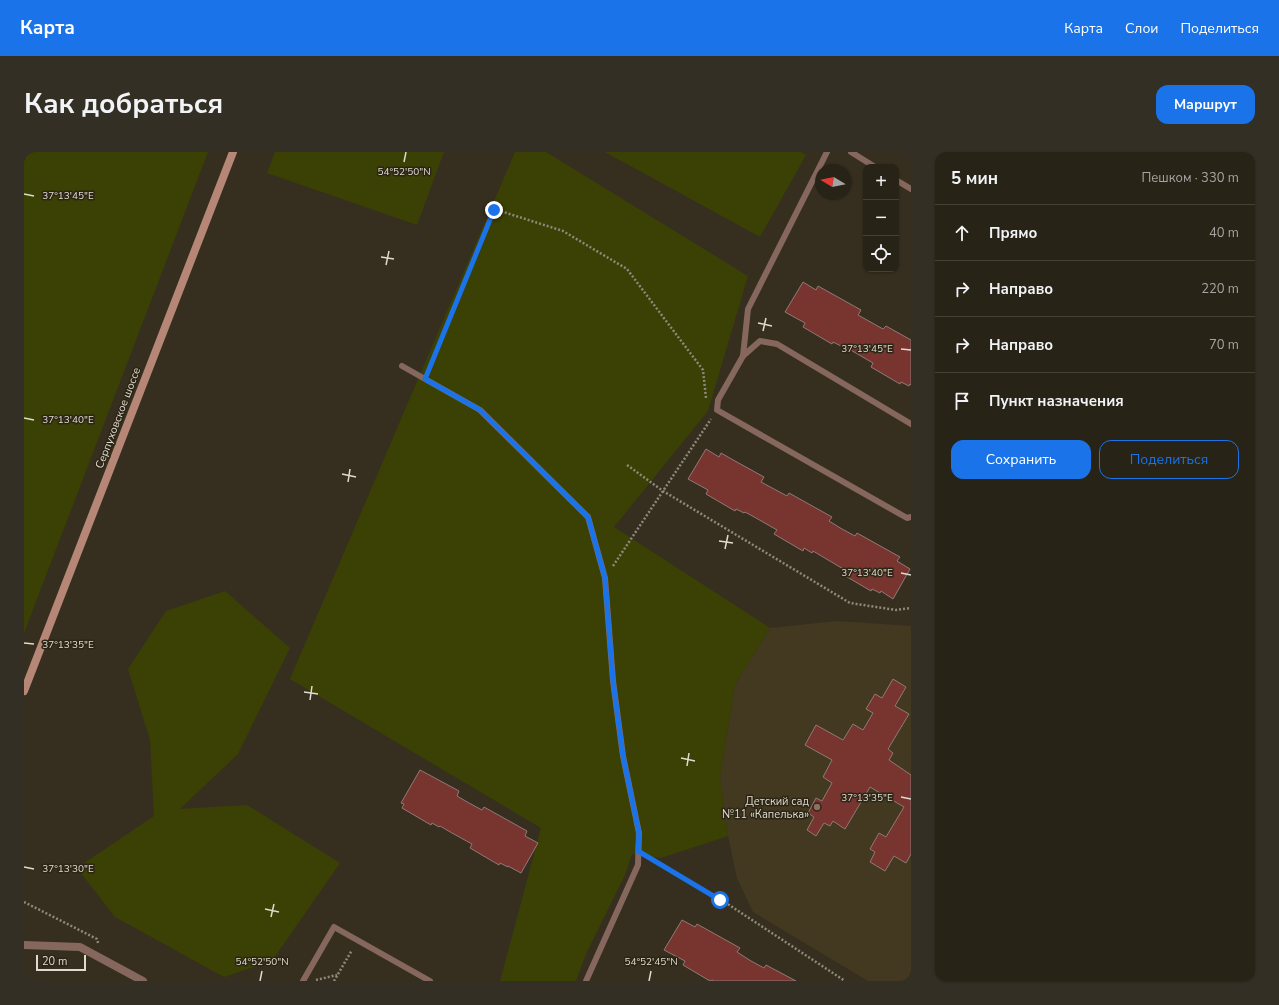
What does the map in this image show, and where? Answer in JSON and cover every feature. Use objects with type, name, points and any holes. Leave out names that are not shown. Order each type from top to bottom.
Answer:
[{"type":"main road","name":"Серпуховское шоссе","points":[[24,692],[232,152]]},
{"type":"street","points":[[24,945],[80,947],[144,981]]},
{"type":"lane","points":[[743,356],[748,309],[827,152]]},
{"type":"lane","points":[[851,152],[870,164]]},
{"type":"lane","points":[[899,182],[911,189]]},
{"type":"lane","points":[[911,424],[777,344],[760,341],[743,356],[718,400],[717,410],[907,518],[911,517]]},
{"type":"lane","points":[[402,366],[480,410],[588,517],[605,578],[613,681],[623,756],[639,833],[638,865],[586,981]]},
{"type":"lane","points":[[303,981],[334,927],[430,981]]},
{"type":"path","points":[[425,379],[494,210],[563,231],[627,269],[703,370],[707,404]]},
{"type":"path","points":[[605,578],[717,410]]},
{"type":"path","points":[[709,416],[709,422]]},
{"type":"path","points":[[627,465],[663,491],[850,603],[896,610],[911,608]]},
{"type":"path","points":[[638,851],[720,900],[845,981]]},
{"type":"path","points":[[24,902],[97,939],[107,962]]},
{"type":"path","points":[[334,981],[358,941]]},
{"type":"path","points":[[311,981],[337,975]]},
{"type":"shaded area","name":"Детский сад №11 «Капелька»","points":[[837,621],[911,626],[911,981],[868,981],[753,912],[737,878],[728,836],[720,777],[735,685],[770,628]]},
{"type":"green space","points":[[24,152],[208,152],[24,633]]},
{"type":"green space","points":[[275,152],[444,152],[417,225],[267,173]]},
{"type":"green space","points":[[515,152],[546,152],[748,276],[708,411],[614,527],[770,628],[735,685],[720,777],[728,836],[661,858],[632,854],[625,875],[586,954],[576,981],[500,981],[541,828],[290,679]]},
{"type":"green space","points":[[605,152],[801,152],[806,155],[760,237]]},
{"type":"green space","points":[[225,591],[290,648],[238,754],[180,809],[247,805],[340,863],[272,961],[224,977],[115,917],[77,868],[154,816],[150,740],[128,669],[166,611]]},
{"type":"building","points":[[803,282],[816,290],[818,286],[861,310],[858,315],[883,329],[886,326],[911,340],[911,385],[910,384],[909,386],[901,382],[900,384],[871,367],[873,363],[842,345],[841,346],[833,342],[832,344],[803,327],[805,323],[785,312]]},
{"type":"building","points":[[706,449],[719,457],[721,453],[764,477],[761,482],[787,496],[789,493],[832,517],[829,521],[842,529],[855,536],[857,533],[900,557],[897,561],[910,569],[893,599],[881,591],[880,593],[872,589],[871,591],[842,574],[845,570],[813,551],[812,553],[804,548],[803,551],[774,534],[777,530],[745,512],[744,513],[736,509],[735,511],[706,494],[708,490],[688,479]]},
{"type":"building","points":[[893,679],[906,687],[895,706],[909,714],[888,749],[893,753],[889,760],[911,775],[911,854],[906,863],[894,856],[885,871],[870,862],[875,852],[870,849],[879,833],[886,837],[904,807],[870,787],[845,829],[833,821],[830,826],[824,823],[816,836],[807,830],[814,817],[808,813],[816,798],[822,801],[832,783],[823,777],[832,760],[805,745],[816,725],[843,740],[853,724],[863,730],[873,713],[866,709],[875,694],[882,698]]},
{"type":"building","points":[[420,770],[459,791],[457,796],[469,803],[482,810],[484,807],[527,831],[525,836],[538,843],[521,873],[500,863],[499,865],[470,848],[472,844],[440,826],[439,827],[432,823],[431,825],[402,808],[404,804],[401,803]]},
{"type":"building","points":[[682,920],[695,927],[697,924],[740,948],[737,952],[764,968],[766,965],[796,981],[710,981],[683,965],[685,961],[664,950]]},
{"type":"place","name":"Детский сад №11 «Капелька»","points":[[817,807]]},
{"type":"route","points":[[494,210],[425,379],[480,410],[588,517],[605,578],[613,681],[623,756],[639,833],[638,851],[720,900]]}]
